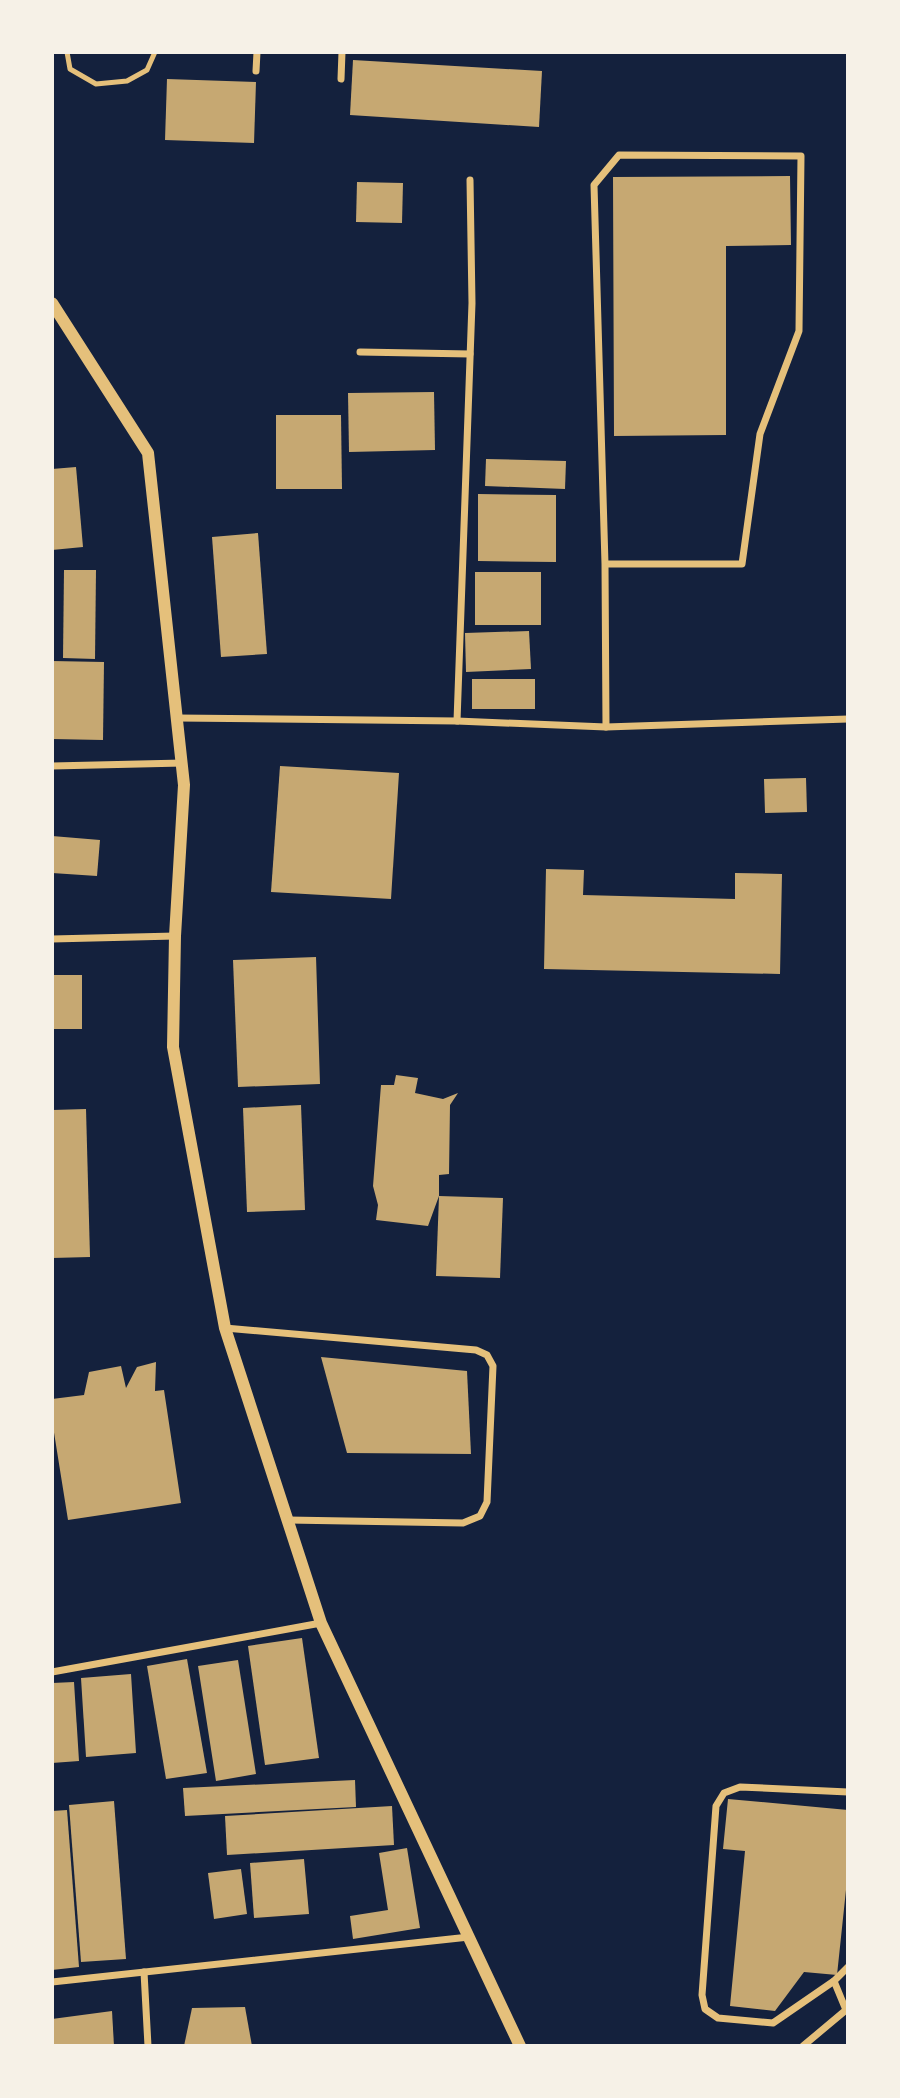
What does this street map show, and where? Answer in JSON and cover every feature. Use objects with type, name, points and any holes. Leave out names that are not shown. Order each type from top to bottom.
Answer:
[{"type":"street","points":[[256,71],[257,52]]},
{"type":"street","points":[[341,79],[342,52]]},
{"type":"street","points":[[604,564],[742,564],[760,434],[799,331],[801,156],[619,155],[594,185],[606,727]]},
{"type":"street","points":[[457,721],[470,354],[470,180]]},
{"type":"street","points":[[52,303],[148,453],[183,763],[173,1047],[226,1328],[321,1623],[520,2046]]},
{"type":"street","points":[[360,352],[470,354]]},
{"type":"street","points":[[177,718],[457,721],[606,727],[848,719]]},
{"type":"street","points":[[52,766],[183,763]]},
{"type":"street","points":[[52,939],[175,936]]},
{"type":"street","points":[[226,1328],[476,1350],[487,1355],[493,1366],[487,1502],[480,1516],[463,1523],[288,1520]]},
{"type":"street","points":[[52,1672],[321,1623]]},
{"type":"street","points":[[848,1792],[740,1787],[724,1793],[716,1806],[702,1995],[705,2010],[718,2018],[773,2023],[834,1980],[848,1966]]},
{"type":"street","points":[[52,1982],[469,1937]]},
{"type":"street","points":[[144,1972],[148,2046]]},
{"type":"street","points":[[803,2046],[846,2011],[834,1980]]},
{"type":"lane","points":[[67,52],[70,69],[96,84],[127,81],[147,70],[155,52]]},
{"type":"building","points":[[353,60],[542,71],[539,127],[350,115]]},
{"type":"building","points":[[167,79],[256,82],[254,143],[165,140]]},
{"type":"building","points":[[790,176],[791,245],[726,246],[726,435],[614,436],[613,177]]},
{"type":"building","points":[[357,182],[403,183],[402,223],[356,222]]},
{"type":"building","points":[[434,392],[435,450],[349,452],[348,393]]},
{"type":"building","points":[[276,415],[341,415],[342,489],[276,489]]},
{"type":"building","points":[[486,459],[566,461],[565,489],[485,486]]},
{"type":"building","points":[[76,467],[83,547],[52,550],[52,469]]},
{"type":"building","points":[[478,494],[556,495],[556,562],[478,561]]},
{"type":"building","points":[[258,533],[267,654],[221,657],[212,537]]},
{"type":"building","points":[[64,570],[96,570],[95,659],[63,658]]},
{"type":"building","points":[[475,572],[541,572],[541,625],[475,625]]},
{"type":"building","points":[[529,631],[531,669],[466,672],[465,633]]},
{"type":"building","points":[[52,661],[104,662],[103,740],[52,739]]},
{"type":"building","points":[[472,679],[535,679],[535,709],[472,709]]},
{"type":"building","points":[[280,766],[399,773],[391,899],[271,892]]},
{"type":"building","points":[[806,778],[807,812],[765,813],[764,779]]},
{"type":"building","points":[[52,836],[100,840],[97,876],[52,873]]},
{"type":"building","points":[[546,869],[584,870],[583,895],[735,899],[735,873],[782,874],[780,974],[544,969]]},
{"type":"building","points":[[316,957],[320,1084],[238,1087],[233,960]]},
{"type":"building","points":[[52,975],[82,975],[82,1029],[52,1029]]},
{"type":"building","points":[[396,1075],[418,1078],[415,1093],[443,1099],[458,1093],[450,1105],[449,1174],[439,1175],[439,1196],[428,1226],[376,1220],[378,1205],[373,1186],[381,1085],[394,1085]]},
{"type":"building","points":[[301,1105],[305,1210],[247,1212],[243,1108]]},
{"type":"building","points":[[86,1109],[90,1257],[52,1258],[52,1110]]},
{"type":"building","points":[[439,1196],[503,1198],[500,1278],[436,1276]]},
{"type":"building","points":[[321,1357],[467,1371],[471,1454],[347,1453]]},
{"type":"building","points":[[156,1362],[155,1391],[164,1390],[181,1503],[68,1520],[52,1420],[52,1399],[84,1395],[89,1372],[121,1366],[126,1388],[137,1367]]},
{"type":"building","points":[[302,1638],[319,1758],[265,1765],[248,1646]]},
{"type":"building","points":[[187,1659],[207,1773],[166,1779],[147,1666]]},
{"type":"building","points":[[238,1660],[256,1774],[216,1781],[198,1666]]},
{"type":"building","points":[[131,1674],[136,1753],[86,1757],[81,1678]]},
{"type":"building","points":[[74,1682],[79,1761],[52,1763],[52,1683]]},
{"type":"building","points":[[355,1780],[356,1807],[185,1816],[183,1788]]},
{"type":"building","points":[[728,1799],[848,1810],[848,1871],[837,1975],[804,1972],[775,2011],[730,2006],[745,1851],[723,1849]]},
{"type":"building","points":[[114,1801],[126,1959],[81,1962],[69,1805]]},
{"type":"building","points":[[392,1806],[394,1845],[227,1855],[225,1816]]},
{"type":"building","points":[[67,1810],[79,1967],[52,1970],[52,1811]]},
{"type":"building","points":[[407,1848],[420,1928],[353,1939],[350,1916],[388,1910],[379,1853]]},
{"type":"building","points":[[304,1859],[309,1914],[254,1918],[250,1863]]},
{"type":"building","points":[[241,1869],[247,1914],[214,1919],[208,1873]]},
{"type":"building","points":[[245,2007],[252,2046],[184,2046],[192,2008]]},
{"type":"building","points":[[112,2011],[114,2046],[52,2046],[52,2019]]}]
